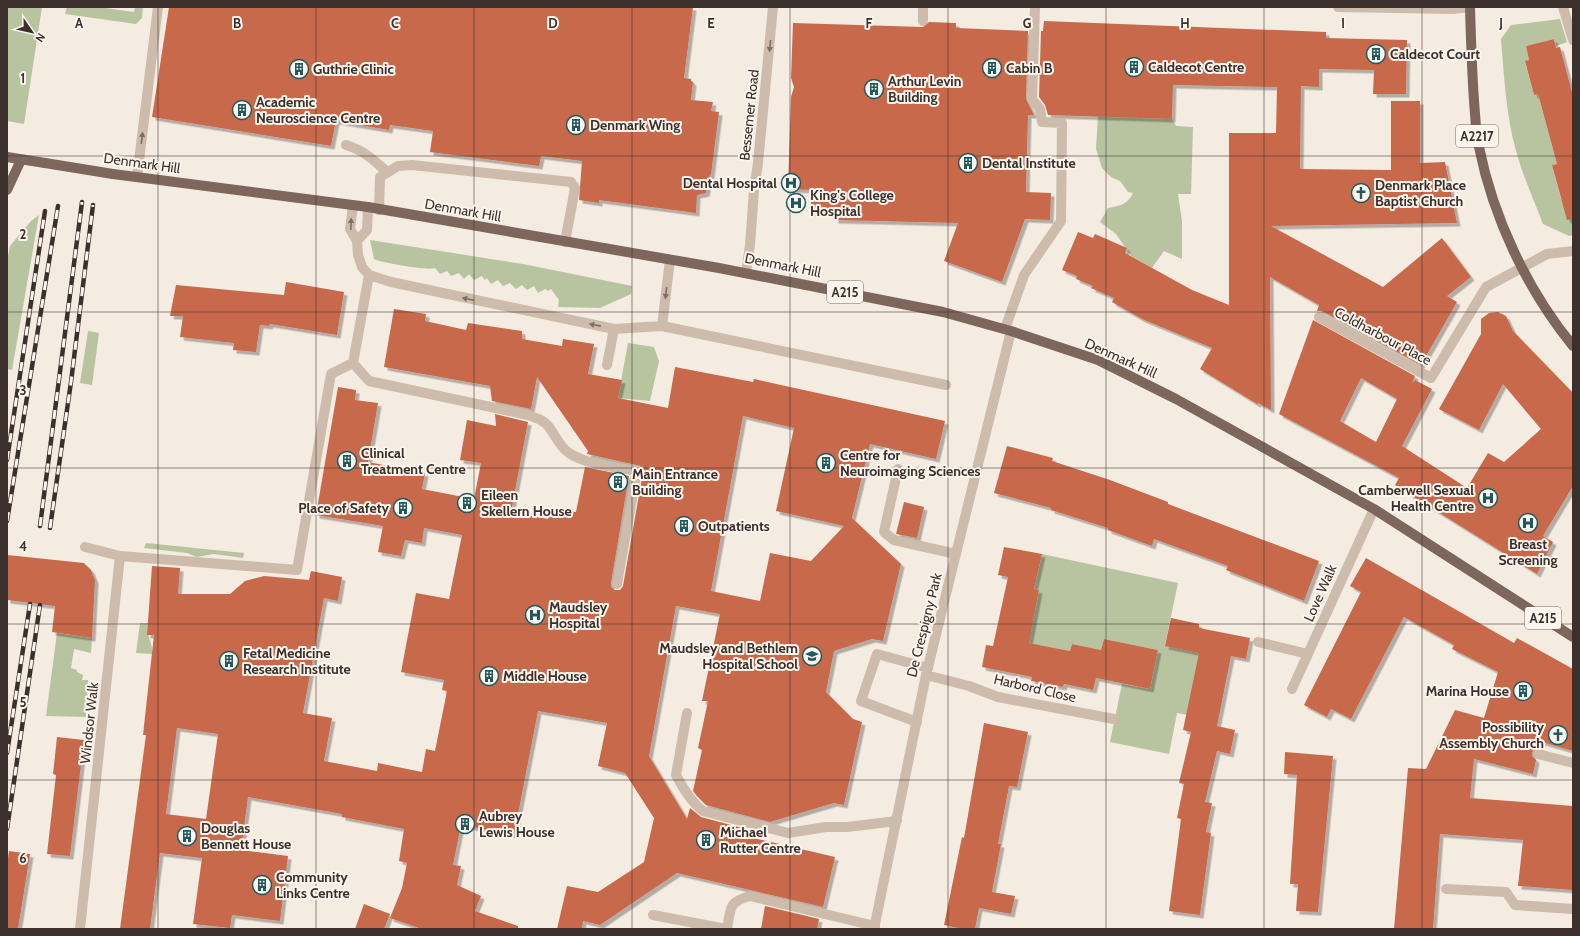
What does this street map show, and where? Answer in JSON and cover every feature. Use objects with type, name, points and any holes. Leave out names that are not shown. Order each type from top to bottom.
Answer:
[{"type":"main road","name":"A2217","points":[[1470,7],[1472,81],[1478,146],[1495,208],[1504,231],[1522,267],[1538,294],[1573,346]]},
{"type":"main road","name":"Denmark Hill","points":[[7,157],[113,174],[368,208],[746,273],[943,312],[1008,330],[1098,360],[1176,399],[1374,509],[1573,637]]},
{"type":"main road","points":[[7,190],[21,160]]},
{"type":"street","points":[[137,177],[158,7]]},
{"type":"street","name":"Bessemer Road","points":[[746,273],[773,7]]},
{"type":"street","points":[[923,7],[923,21]]},
{"type":"street","name":"De Crespigny Park","points":[[875,927],[927,671],[1008,330],[1024,275],[1061,221],[1062,123],[1042,122],[1040,109],[1032,100],[1035,7]]},
{"type":"street","points":[[1338,7],[1453,9],[1470,7]]},
{"type":"street","points":[[1563,7],[1573,40]]},
{"type":"street","points":[[346,145],[357,148],[387,172]]},
{"type":"street","points":[[379,210],[380,177],[398,166],[412,165],[571,182],[574,188],[565,242]]},
{"type":"street","points":[[353,206],[350,229],[357,240],[358,255],[362,267],[369,274],[449,295],[614,329],[662,326],[946,385]]},
{"type":"street","points":[[357,240],[367,230],[368,208]]},
{"type":"street","points":[[1522,267],[1547,254],[1573,251]]},
{"type":"street","points":[[662,326],[670,260]]},
{"type":"street","name":"Coldharbour Place","points":[[1319,317],[1431,378],[1486,287],[1522,267]]},
{"type":"street","points":[[353,363],[369,274]]},
{"type":"street","points":[[607,365],[614,329]]},
{"type":"street","points":[[85,547],[120,556],[296,570],[331,374],[353,363]]},
{"type":"street","points":[[353,363],[369,381],[524,414],[540,420],[548,426],[558,443],[568,453],[581,460],[637,471],[617,584]]},
{"type":"street","points":[[898,468],[884,532],[894,540],[956,554]]},
{"type":"street","name":"Love Walk","points":[[1292,689],[1374,509]]},
{"type":"street","name":"Windsor Walk","points":[[80,929],[120,556]]},
{"type":"street","points":[[1258,642],[1308,654]]},
{"type":"street","name":"Harbord Close","points":[[916,722],[861,701],[877,654],[998,697],[1114,719]]},
{"type":"street","points":[[687,713],[676,774],[685,791],[696,806],[703,811],[788,833],[826,827],[847,827],[897,821]]},
{"type":"street","points":[[1538,754],[1573,763]]},
{"type":"street","points":[[1446,890],[1506,892],[1515,905],[1573,909]]},
{"type":"street","points":[[653,915],[727,929],[730,909],[736,900],[750,896],[875,927]]},
{"type":"green space","points":[[7,7],[42,7],[24,124],[7,121]]},
{"type":"green space","points":[[67,7],[98,7],[134,12],[135,7],[143,7],[142,18],[136,24],[65,14]]},
{"type":"green space","points":[[1560,19],[1567,42],[1556,46],[1554,39],[1526,46],[1529,60],[1525,62],[1534,95],[1538,94],[1557,164],[1552,165],[1561,199],[1573,211],[1573,235],[1569,236],[1543,224],[1522,170],[1510,124],[1501,39],[1511,25]]},
{"type":"green space","points":[[1098,116],[1172,119],[1176,126],[1193,127],[1191,194],[1178,194],[1182,221],[1182,259],[1164,251],[1152,268],[1131,256],[1116,234],[1100,222],[1108,208],[1123,204],[1129,200],[1133,193],[1128,192],[1120,181],[1111,177],[1102,168],[1096,149]]},
{"type":"green space","points":[[39,215],[12,370],[7,369],[7,262],[10,246],[31,221]]},
{"type":"green space","points":[[370,240],[523,264],[632,286],[631,294],[600,308],[558,307],[559,300],[551,289],[548,291],[545,289],[538,293],[534,286],[527,290],[522,285],[516,289],[510,283],[503,286],[498,280],[491,284],[487,278],[485,280],[482,276],[474,280],[469,274],[464,279],[459,273],[451,276],[447,271],[440,274],[435,268],[431,269],[405,266],[386,263],[374,259]]},
{"type":"green space","points":[[88,331],[99,333],[92,385],[80,383]]},
{"type":"green space","points":[[628,343],[654,347],[659,361],[650,401],[618,398]]},
{"type":"green space","points":[[146,543],[244,553],[243,558],[214,554],[197,557],[187,553],[144,548]]},
{"type":"green space","points":[[1042,554],[1178,583],[1165,645],[1200,650],[1188,715],[1177,713],[1169,754],[1110,742],[1122,684],[1150,689],[1158,650],[1104,639],[1101,650],[1072,644],[1070,651],[1039,645],[1026,654],[1039,591],[1034,589]]},
{"type":"green space","points":[[140,623],[148,623],[152,654],[136,653]]},
{"type":"green space","points":[[57,633],[92,638],[91,653],[74,649],[71,668],[77,670],[77,672],[83,675],[82,680],[88,680],[86,717],[46,716]]},
{"type":"building","points":[[169,7],[693,7],[684,78],[691,79],[693,82],[691,100],[713,102],[711,111],[719,112],[711,175],[706,193],[697,195],[696,213],[599,200],[599,203],[579,200],[582,161],[541,156],[539,166],[430,152],[433,131],[390,125],[389,130],[336,121],[331,146],[152,117]]},
{"type":"building","points":[[1044,21],[1326,32],[1326,38],[1407,40],[1406,94],[1373,94],[1374,70],[1319,69],[1319,87],[1301,86],[1300,169],[1391,170],[1391,101],[1420,101],[1420,163],[1445,162],[1457,223],[1271,226],[1383,287],[1442,238],[1471,277],[1447,296],[1457,302],[1421,365],[1322,311],[1317,311],[1319,305],[1270,277],[1271,410],[1258,403],[1257,404],[1200,369],[1212,348],[1142,319],[1112,302],[1114,298],[1091,288],[1093,286],[1076,279],[1077,276],[1062,270],[1078,232],[1093,238],[1095,234],[1127,248],[1125,253],[1192,290],[1229,305],[1229,133],[1276,133],[1277,87],[1173,85],[1172,119],[1048,115],[1045,105],[1039,97],[1041,31],[1043,31]]},
{"type":"building","points":[[929,22],[956,23],[956,28],[1028,31],[1026,99],[1034,115],[1028,115],[1026,192],[1051,193],[1050,220],[1025,219],[1002,282],[944,261],[958,223],[835,220],[835,213],[811,213],[811,190],[788,189],[791,97],[794,87],[791,78],[793,23],[923,27]]},
{"type":"building","points":[[1554,39],[1556,48],[1560,47],[1573,96],[1573,219],[1567,220],[1552,165],[1557,164],[1538,94],[1534,95],[1525,61],[1529,60],[1526,46]]},
{"type":"building","points":[[286,282],[344,292],[337,335],[270,324],[269,326],[260,325],[256,352],[233,350],[234,343],[180,337],[183,316],[170,316],[176,285],[284,295]]},
{"type":"building","points":[[394,309],[426,314],[425,321],[466,330],[468,323],[522,331],[522,339],[562,346],[563,339],[594,344],[588,374],[622,380],[618,398],[668,408],[675,367],[753,382],[754,379],[945,421],[936,459],[870,444],[852,518],[901,564],[883,641],[872,639],[834,651],[826,692],[853,719],[862,722],[844,805],[834,803],[770,822],[706,805],[696,795],[693,791],[702,750],[698,748],[708,701],[702,701],[720,614],[676,606],[649,756],[687,819],[690,808],[701,817],[746,829],[732,833],[835,857],[823,907],[677,873],[600,925],[583,921],[582,929],[557,929],[567,886],[598,892],[644,862],[654,818],[625,773],[598,766],[607,723],[538,711],[514,835],[461,825],[453,865],[461,866],[457,885],[481,896],[475,911],[518,926],[518,929],[422,929],[390,918],[402,888],[407,863],[399,861],[404,829],[342,817],[342,814],[248,797],[241,850],[288,856],[280,921],[232,915],[230,928],[193,924],[202,858],[160,853],[150,929],[120,929],[146,735],[143,735],[154,635],[147,635],[152,566],[180,568],[178,594],[230,594],[245,581],[264,576],[309,580],[311,571],[342,577],[338,601],[324,598],[303,713],[332,718],[324,761],[377,771],[378,763],[422,772],[426,749],[435,751],[447,691],[442,690],[444,680],[401,672],[416,593],[449,599],[462,535],[424,528],[422,543],[405,540],[401,556],[378,552],[383,526],[316,515],[338,387],[356,390],[355,400],[378,403],[368,462],[425,473],[422,489],[474,499],[481,463],[460,460],[467,420],[496,426],[495,414],[528,422],[511,512],[548,519],[550,508],[576,512],[585,467],[629,476],[611,583],[611,587],[615,590],[620,590],[623,586],[643,472],[641,466],[587,454],[588,451],[537,377],[531,409],[492,401],[490,386],[384,367]],"holes":[[[743,416],[794,428],[776,511],[844,526],[811,561],[770,553],[760,601],[711,591]],[[177,728],[218,734],[206,819],[166,814]]]},
{"type":"building","points":[[1498,312],[1506,316],[1513,331],[1573,393],[1573,486],[1543,536],[1553,542],[1537,574],[1395,485],[1399,478],[1279,414],[1313,320],[1415,376],[1412,383],[1415,380],[1432,389],[1402,446],[1467,488],[1488,453],[1504,462],[1541,429],[1503,384],[1479,430],[1439,409],[1481,334],[1481,319],[1489,313]],"holes":[[[1361,378],[1397,399],[1376,442],[1340,421]]]},
{"type":"building","points":[[1007,446],[1053,458],[1052,461],[1110,480],[1168,502],[1168,504],[1319,561],[1304,601],[1226,570],[1228,566],[1154,539],[1152,546],[1108,530],[1108,528],[1051,510],[1051,508],[994,493]]},
{"type":"building","points":[[904,502],[924,507],[917,538],[896,534]]},
{"type":"building","points":[[1004,547],[1042,554],[1034,589],[1039,590],[1029,643],[1070,651],[1072,644],[1101,650],[1104,639],[1158,650],[1150,689],[1096,678],[1093,690],[1064,684],[1063,687],[1031,681],[1032,677],[982,667],[986,645],[993,646],[1008,577],[998,575]]},
{"type":"building","points":[[7,555],[84,563],[91,570],[95,580],[92,638],[52,632],[55,606],[7,600]]},
{"type":"building","points":[[1366,558],[1514,643],[1517,638],[1573,669],[1573,751],[1542,742],[1540,748],[1536,748],[1532,752],[1532,756],[1536,760],[1533,774],[1474,759],[1470,798],[1573,806],[1573,890],[1518,886],[1523,840],[1440,834],[1433,929],[1394,929],[1408,768],[1426,769],[1455,710],[1484,718],[1498,672],[1452,649],[1454,645],[1404,617],[1351,719],[1331,709],[1327,717],[1304,705],[1361,592],[1350,586]]},
{"type":"building","points":[[1171,618],[1199,624],[1199,628],[1250,638],[1246,659],[1231,656],[1217,726],[1235,730],[1230,754],[1217,751],[1205,802],[1212,803],[1206,832],[1211,833],[1200,915],[1169,911],[1181,819],[1177,818],[1184,784],[1179,783],[1191,732],[1183,730],[1199,653],[1165,646]]},
{"type":"building","points":[[984,723],[1028,732],[1017,787],[1009,786],[998,844],[1001,844],[992,892],[1015,896],[1011,914],[979,908],[975,929],[963,929],[944,925],[962,837],[964,838]]},
{"type":"building","points":[[57,737],[84,740],[70,856],[47,854],[56,775],[53,774]]},
{"type":"building","points":[[1285,752],[1333,756],[1318,912],[1296,911],[1298,884],[1290,884],[1297,775],[1284,774]]},
{"type":"building","points":[[9,851],[30,854],[18,929],[7,929],[7,865]]},
{"type":"building","points":[[364,904],[390,914],[384,929],[355,929]]},
{"type":"building","points":[[765,906],[819,919],[817,929],[761,929]]},
{"type":"railway","points":[[40,526],[82,202]]},
{"type":"railway","points":[[50,528],[71,382],[93,205]]},
{"type":"railway","points":[[7,521],[58,206]]},
{"type":"railway","points":[[7,460],[45,211]]},
{"type":"railway","points":[[7,753],[30,604]]},
{"type":"railway","points":[[7,829],[40,605]]},
{"type":"place","name":"Caldecot Court","points":[[1376,54]]},
{"type":"place","name":"Caldecot Centre","points":[[1134,67]]},
{"type":"place","name":"Cabin B","points":[[992,68]]},
{"type":"place","name":"Guthrie Clinic","points":[[299,69]]},
{"type":"place","name":"Arthur Levin Building","points":[[874,89]]},
{"type":"place","name":"Academic Neuroscience Centre","points":[[242,110]]},
{"type":"place","name":"Denmark Wing","points":[[576,125]]},
{"type":"place","name":"Dental Institute","points":[[968,163]]},
{"type":"place","name":"Dental Hospital","points":[[791,183]]},
{"type":"place","name":"Denmark Place Baptist Church","points":[[1361,193]]},
{"type":"place","name":"King's College Hospital","points":[[796,203]]},
{"type":"place","name":"Clinical Treatment Centre","points":[[347,461]]},
{"type":"place","name":"Centre for Neuroimaging Sciences","points":[[826,463]]},
{"type":"place","name":"Main Entrance Building","points":[[618,482]]},
{"type":"place","name":"Camberwell Sexual Health Centre","points":[[1488,498]]},
{"type":"place","name":"Eileen Skellern House","points":[[467,503]]},
{"type":"place","name":"Place of Safety","points":[[403,508]]},
{"type":"place","name":"Breast Screening","points":[[1528,523]]},
{"type":"place","name":"Outpatients","points":[[684,526]]},
{"type":"place","name":"Maudsley Hospital","points":[[535,615]]},
{"type":"place","name":"Maudsley and Bethlem Hospital School","points":[[812,656]]},
{"type":"place","name":"Fetal Medicine Research Institute","points":[[229,661]]},
{"type":"place","name":"Middle House","points":[[489,676]]},
{"type":"place","name":"Marina House","points":[[1523,691]]},
{"type":"place","name":"Possibility Assembly Church","points":[[1558,735]]},
{"type":"place","name":"Aubrey Lewis House","points":[[465,824]]},
{"type":"place","name":"Douglas Bennett House","points":[[187,836]]},
{"type":"place","name":"Michael Rutter Centre","points":[[706,840]]},
{"type":"place","name":"Community Links Centre","points":[[262,885]]}]
